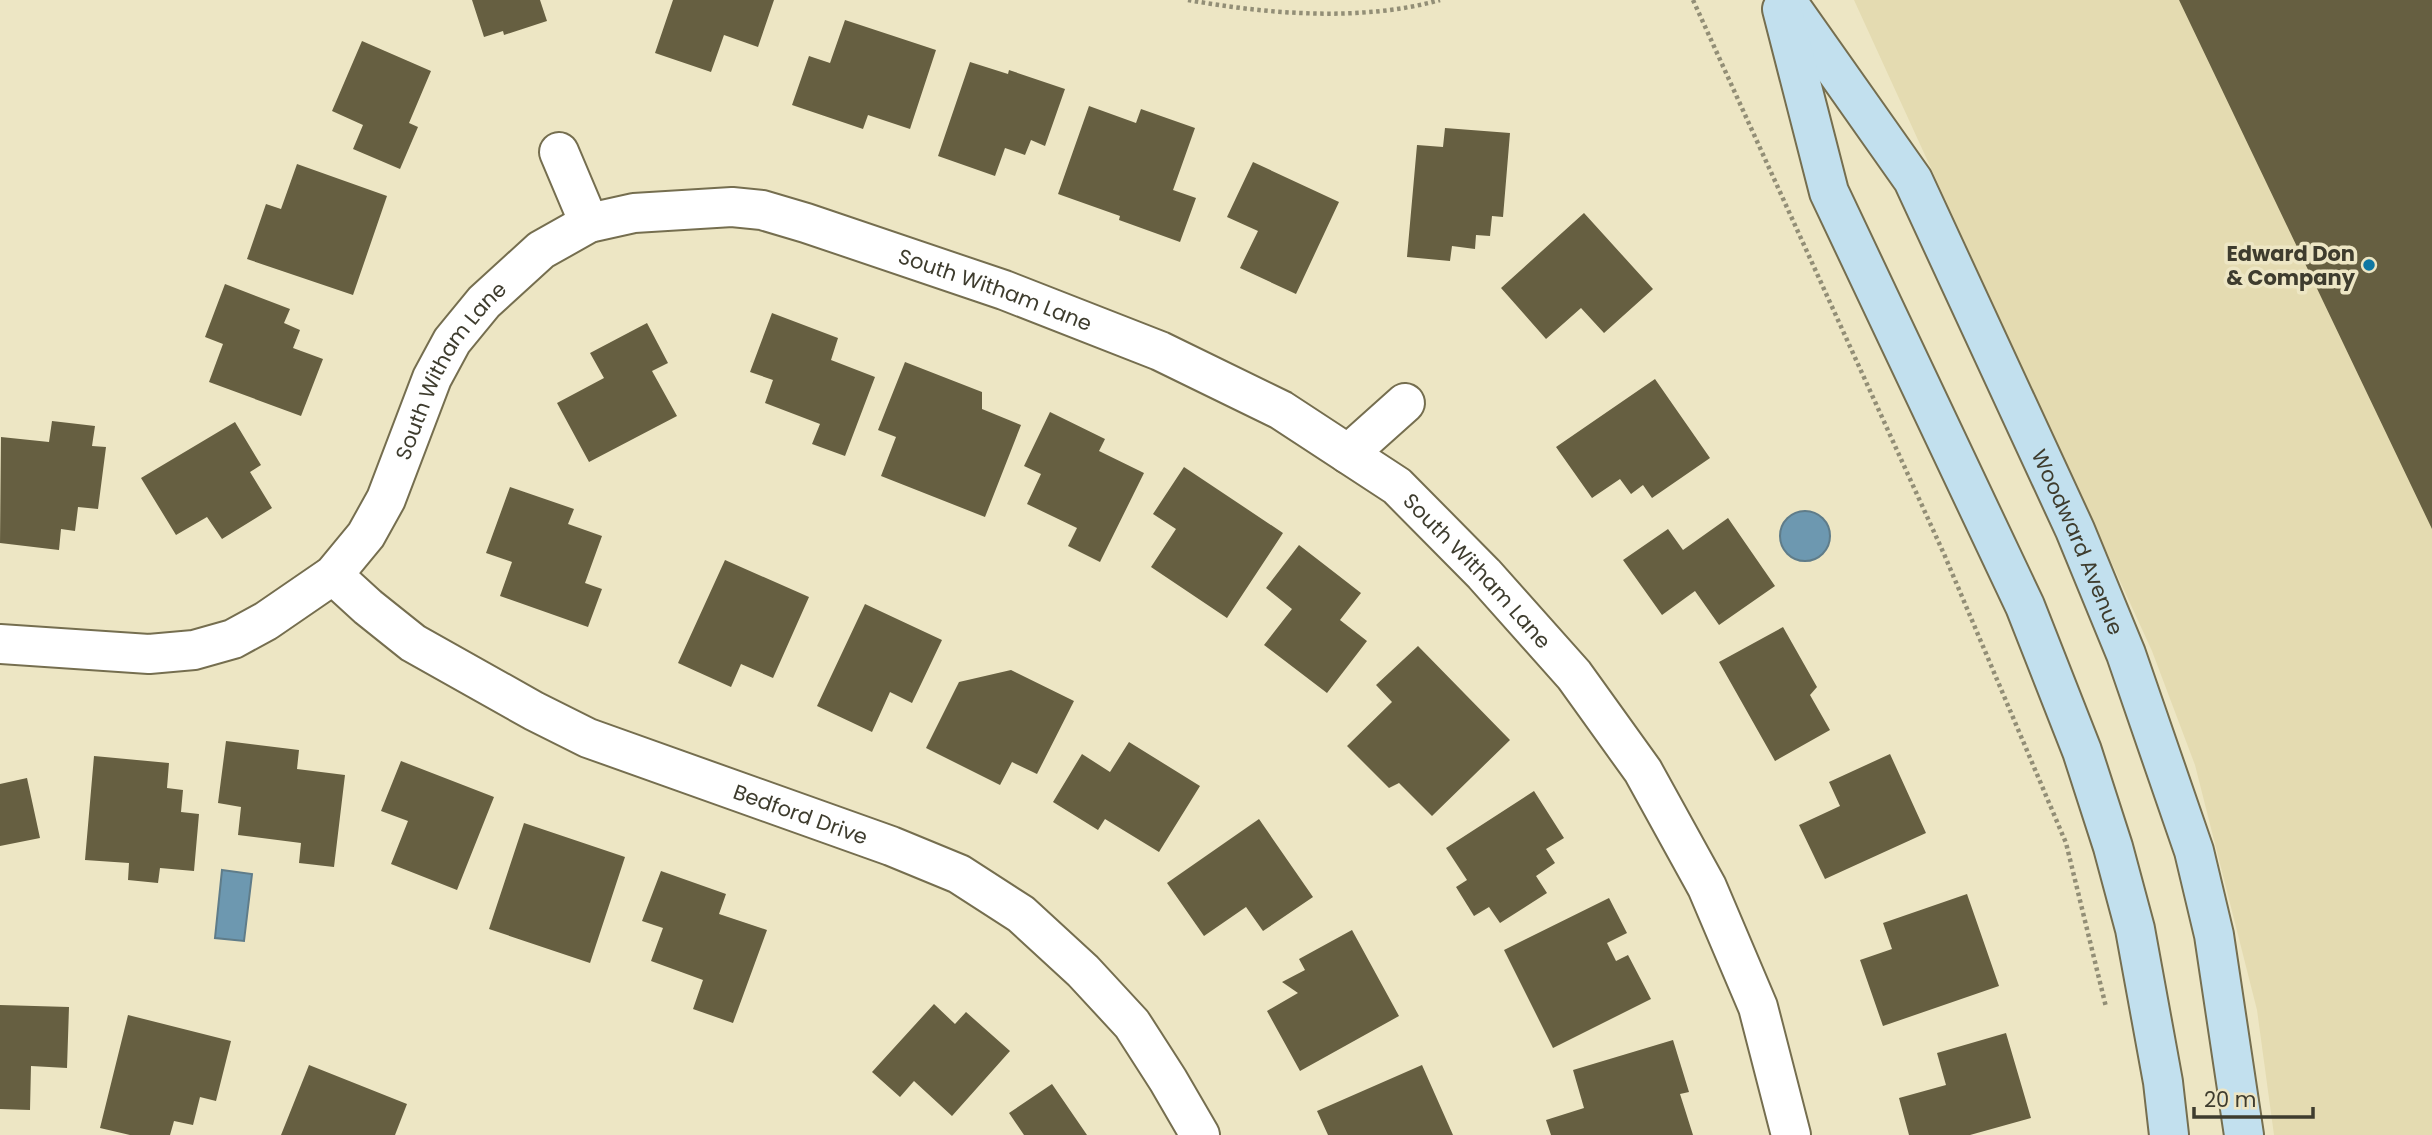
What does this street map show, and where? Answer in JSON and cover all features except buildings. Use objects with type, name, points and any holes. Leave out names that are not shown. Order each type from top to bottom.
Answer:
[{"type":"street","points":[[1779,0],[1829,191],[2025,606],[2082,751],[2113,847],[2135,929],[2163,1082],[2169,1135]]},
{"type":"street","name":"Woodward Avenue","points":[[1786,0],[1913,180],[2075,530],[2126,654],[2194,851],[2214,935],[2244,1135]]},
{"type":"street","points":[[559,152],[589,223]]},
{"type":"street","name":"South Witham Lane","points":[[0,645],[149,654],[194,650],[233,639],[266,621],[333,575],[366,535],[386,499],[432,378],[452,341],[484,302],[541,250],[589,223],[634,213],[732,207],[762,210],[1004,290],[1160,351],[1281,410],[1397,486],[1484,574],[1574,675],[1643,771],[1707,887],[1758,1007],[1791,1135]]},
{"type":"street","points":[[1348,454],[1405,403]]},
{"type":"street","name":"Bedford Drive","points":[[333,575],[413,643],[589,738],[891,846],[958,874],[1021,914],[1083,971],[1132,1024],[1199,1135]]},
{"type":"path","points":[[1188,0],[1240,9],[1294,13],[1407,7],[1440,0]]},
{"type":"path","points":[[1693,0],[1944,554],[2066,843],[2107,1013]]},
{"type":"shaded area","points":[[1854,0],[2432,0],[2432,1135],[2274,1135],[2257,1010],[2195,765],[2152,651]]},
{"type":"water","points":[[1805,511],[1822,519],[1830,536],[1822,553],[1805,561],[1788,553],[1780,536],[1788,519]]},
{"type":"water","points":[[222,870],[252,874],[244,941],[215,938]]},
{"type":"place","name":"Edward Don & Company","points":[[2369,265]]}]
